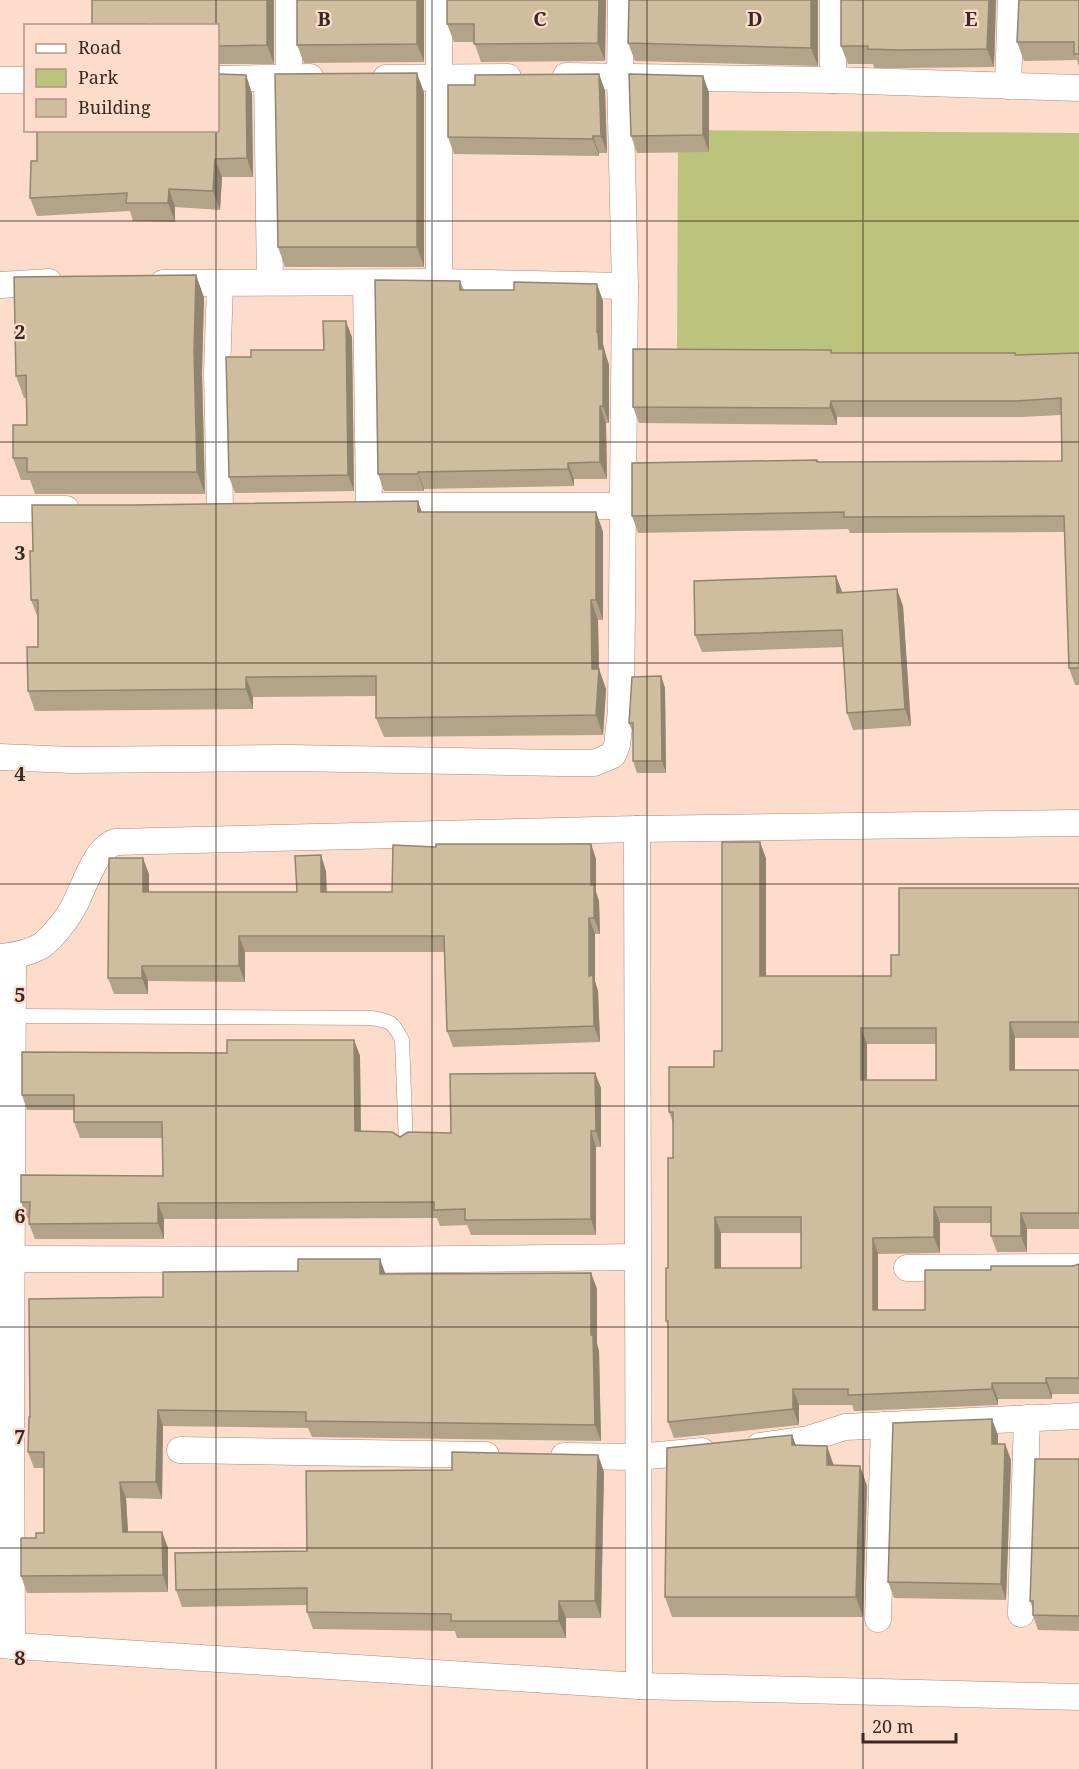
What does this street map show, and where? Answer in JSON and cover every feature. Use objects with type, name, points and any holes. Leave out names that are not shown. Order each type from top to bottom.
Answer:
[{"type":"street","points":[[270,282],[278,78],[289,0]]},
{"type":"street","points":[[439,0],[439,282]]},
{"type":"street","points":[[0,757],[72,760],[291,758],[561,764],[594,763],[613,755],[617,745],[621,710],[625,286],[620,76],[621,0]]},
{"type":"street","points":[[833,0],[833,80]]},
{"type":"street","points":[[1008,86],[1011,0]]},
{"type":"street","points":[[219,79],[620,76],[1079,88]]},
{"type":"street","points":[[0,80],[24,80]]},
{"type":"street","points":[[138,283],[439,282],[625,286]]},
{"type":"street","points":[[0,285],[70,283]]},
{"type":"street","points":[[220,283],[217,373],[220,507]]},
{"type":"street","points":[[366,283],[358,506],[622,506]]},
{"type":"street","points":[[0,508],[95,509]]},
{"type":"street","points":[[1079,824],[637,829],[110,843],[101,852],[63,923],[41,946],[7,956],[13,1016],[13,1259],[5,1404],[6,1645],[639,1686],[1079,1697]]},
{"type":"street","points":[[637,829],[639,1686]]},
{"type":"street","points":[[13,1259],[361,1260],[637,1257]]},
{"type":"street","points":[[907,1268],[1079,1267]]},
{"type":"street","points":[[544,1456],[638,1457],[808,1440],[845,1427],[1079,1416]]},
{"type":"street","points":[[1021,1614],[1027,1418]]},
{"type":"street","points":[[878,1619],[884,1425]]},
{"type":"street","points":[[180,1450],[509,1455]]},
{"type":"lane","points":[[13,1016],[359,1018],[388,1021],[395,1027],[402,1041],[406,1144]]},
{"type":"green space","points":[[678,130],[1079,133],[1079,360],[677,358]]},
{"type":"building","points":[[92,0],[267,0],[267,45],[219,46],[219,24],[92,24]]},
{"type":"building","points":[[297,0],[417,0],[417,44],[297,45]]},
{"type":"building","points":[[447,0],[599,0],[598,43],[474,44],[474,24],[447,24]]},
{"type":"building","points":[[629,0],[811,0],[811,48],[628,43]]},
{"type":"building","points":[[841,0],[989,0],[987,49],[899,50],[868,49],[868,46],[841,46]]},
{"type":"building","points":[[1019,0],[1079,0],[1079,54],[1074,54],[1074,42],[1017,42]]},
{"type":"building","points":[[417,73],[417,247],[278,247],[275,74]]},
{"type":"building","points":[[219,74],[246,75],[247,158],[215,159],[213,191],[169,189],[168,203],[126,203],[127,193],[30,198],[31,161],[37,161],[37,132],[219,132]]},
{"type":"building","points":[[599,74],[601,136],[593,136],[593,139],[448,137],[448,85],[475,85],[475,75]]},
{"type":"building","points":[[629,74],[703,76],[703,135],[631,136]]},
{"type":"building","points":[[196,275],[194,351],[197,472],[27,472],[27,458],[13,458],[13,425],[27,425],[26,375],[16,376],[14,277]]},
{"type":"building","points":[[375,280],[460,281],[460,290],[514,290],[514,282],[597,284],[597,332],[599,349],[603,349],[600,462],[568,463],[568,469],[378,474]]},
{"type":"building","points":[[323,321],[346,321],[348,475],[229,477],[226,357],[251,357],[251,350],[324,350]]},
{"type":"building","points":[[633,349],[831,350],[831,353],[1015,353],[1015,355],[1079,353],[1079,668],[1069,668],[1064,516],[844,517],[844,512],[632,516],[632,463],[817,460],[817,462],[1062,461],[1061,398],[1015,401],[831,401],[830,408],[633,407]]},
{"type":"building","points":[[418,501],[418,512],[596,512],[596,600],[591,600],[592,669],[599,669],[596,715],[376,718],[376,676],[246,677],[246,689],[28,691],[27,647],[38,647],[38,600],[31,600],[32,505]]},
{"type":"building","points":[[836,576],[837,593],[897,589],[905,709],[847,713],[842,630],[695,635],[694,581]]},
{"type":"building","points":[[661,676],[662,761],[633,761],[633,723],[629,723],[632,677]]},
{"type":"building","points":[[722,842],[760,842],[760,976],[891,976],[891,955],[899,955],[899,888],[1079,888],[1079,1022],[1010,1022],[1010,1070],[1079,1070],[1079,1213],[1021,1213],[1021,1236],[991,1236],[991,1207],[934,1207],[934,1237],[873,1238],[873,1310],[925,1310],[925,1270],[991,1270],[991,1266],[1073,1266],[1079,1264],[1079,1378],[1046,1378],[1046,1383],[992,1383],[992,1389],[851,1395],[848,1395],[848,1389],[793,1389],[793,1409],[668,1422],[666,1268],[668,1268],[668,1158],[673,1158],[673,1112],[669,1112],[669,1067],[714,1067],[714,1051],[722,1051]],"holes":[[[861,1028],[936,1028],[936,1080],[861,1080]],[[715,1217],[801,1217],[801,1268],[715,1268]]]},
{"type":"building","points":[[436,844],[591,844],[594,918],[589,918],[589,976],[593,975],[594,1026],[447,1031],[444,936],[239,936],[239,966],[142,966],[142,978],[108,978],[109,858],[143,858],[143,892],[297,892],[295,856],[321,855],[321,892],[392,892],[393,845],[436,847]]},
{"type":"building","points":[[227,1040],[354,1040],[355,1131],[392,1132],[400,1137],[408,1132],[451,1133],[450,1074],[595,1073],[596,1131],[591,1131],[591,1219],[465,1220],[465,1209],[434,1210],[434,1202],[158,1203],[158,1223],[29,1224],[30,1202],[21,1202],[21,1175],[163,1176],[162,1122],[74,1122],[74,1095],[22,1095],[22,1052],[227,1053]]},
{"type":"building","points":[[298,1259],[380,1259],[380,1274],[591,1273],[595,1425],[306,1421],[306,1412],[158,1410],[156,1482],[120,1482],[123,1532],[162,1532],[163,1575],[21,1576],[21,1538],[36,1538],[36,1533],[44,1533],[44,1452],[28,1452],[29,1299],[163,1297],[163,1272],[298,1271]]},
{"type":"building","points":[[992,1419],[992,1444],[1005,1444],[1001,1584],[888,1582],[893,1423]]},
{"type":"building","points":[[792,1435],[792,1445],[827,1446],[827,1465],[860,1466],[856,1597],[665,1597],[667,1448]]},
{"type":"building","points":[[452,1452],[598,1455],[595,1601],[559,1601],[559,1621],[451,1621],[451,1614],[307,1612],[307,1588],[176,1590],[175,1553],[307,1551],[306,1471],[452,1470]]},
{"type":"building","points":[[1035,1459],[1079,1459],[1079,1616],[1033,1615],[1033,1601],[1030,1601]]}]
